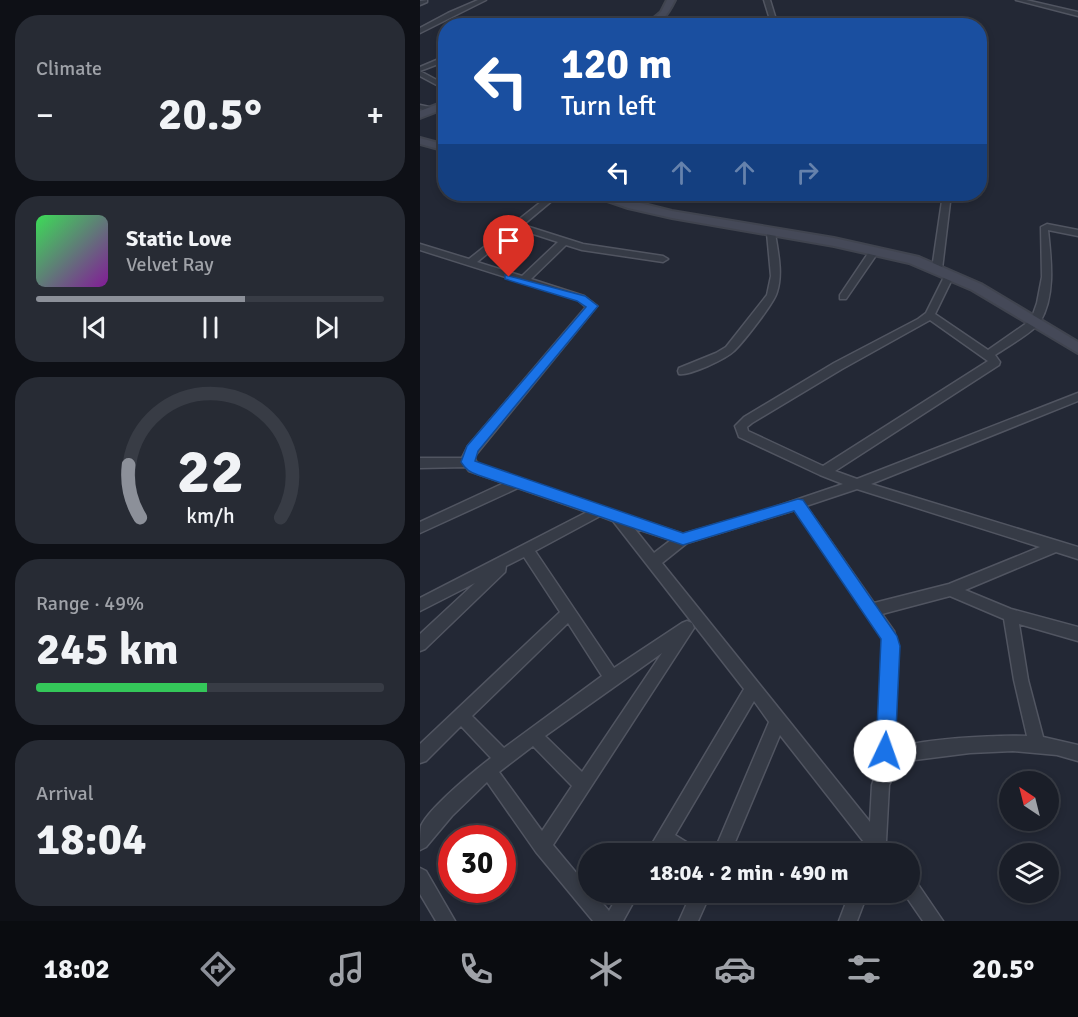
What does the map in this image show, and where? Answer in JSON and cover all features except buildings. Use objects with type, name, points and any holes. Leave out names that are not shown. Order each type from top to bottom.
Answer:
[{"type":"main road","points":[[659,18],[671,0]]},
{"type":"main road","points":[[420,115],[438,107]]},
{"type":"main road","points":[[420,141],[438,146]]},
{"type":"main road","points":[[618,201],[771,233],[874,251],[943,272],[1078,348]]},
{"type":"street","points":[[444,18],[483,0]]},
{"type":"street","points":[[767,0],[773,18]]},
{"type":"street","points":[[1019,0],[1078,14]]},
{"type":"street","points":[[420,31],[438,21]]},
{"type":"street","points":[[433,23],[438,24]]},
{"type":"street","points":[[420,71],[438,62]]},
{"type":"street","points":[[420,71],[438,83]]},
{"type":"street","points":[[420,107],[431,110]]},
{"type":"street","points":[[469,264],[547,201]]},
{"type":"street","points":[[947,201],[943,272],[930,315],[838,366],[741,426],[743,434],[824,472],[857,484],[1078,553]]},
{"type":"street","points":[[516,225],[564,242],[602,252],[663,258]]},
{"type":"street","points":[[988,354],[1035,322],[1042,303],[1047,277],[1043,231],[1047,227],[1078,233]]},
{"type":"street","points":[[683,371],[720,356],[730,349],[772,295],[777,276],[771,233]]},
{"type":"street","points":[[523,281],[564,242]]},
{"type":"street","points":[[420,247],[581,298],[592,306],[472,449],[468,462]]},
{"type":"street","points":[[843,297],[874,251]]},
{"type":"street","points":[[824,472],[995,362],[988,354],[930,315]]},
{"type":"street","points":[[653,562],[683,539],[857,484],[1078,397]]},
{"type":"street","points":[[420,463],[468,462]]},
{"type":"street","points":[[468,462],[473,468],[683,539]]},
{"type":"street","points":[[420,528],[517,483]]},
{"type":"street","points":[[798,504],[889,636],[891,646],[884,772],[879,794],[879,843]]},
{"type":"street","points":[[420,605],[527,550],[609,513]]},
{"type":"street","points":[[609,513],[653,562],[693,622],[753,687],[874,843]]},
{"type":"street","points":[[872,610],[950,590],[1056,546]]},
{"type":"street","points":[[527,550],[611,676]]},
{"type":"street","points":[[420,644],[511,558]]},
{"type":"street","points":[[950,590],[1010,615],[1078,634]]},
{"type":"street","points":[[420,755],[570,612]]},
{"type":"street","points":[[1010,615],[1021,680],[1037,743]]},
{"type":"street","points":[[420,841],[436,819],[488,770],[611,676],[693,622]]},
{"type":"street","points":[[542,846],[693,622]]},
{"type":"street","points":[[661,843],[753,687]]},
{"type":"street","points":[[461,715],[503,759]]},
{"type":"street","points":[[726,843],[778,720]]},
{"type":"street","points":[[533,735],[582,784]]},
{"type":"street","points":[[884,772],[892,760],[904,753],[1007,742],[1037,743],[1078,753]]},
{"type":"street","points":[[488,770],[542,846],[605,921]]},
{"type":"street","points":[[420,878],[446,921]]},
{"type":"street","points":[[920,901],[934,921]]},
{"type":"street","points":[[613,921],[624,903]]},
{"type":"street","points":[[688,921],[697,903]]},
{"type":"street","points":[[848,921],[855,903]]},
{"type":"route","points":[[509,277],[581,298],[591,303],[591,311],[472,449],[468,462],[473,468],[599,509],[670,537],[683,539],[798,504],[889,636],[891,646],[885,751]]}]
